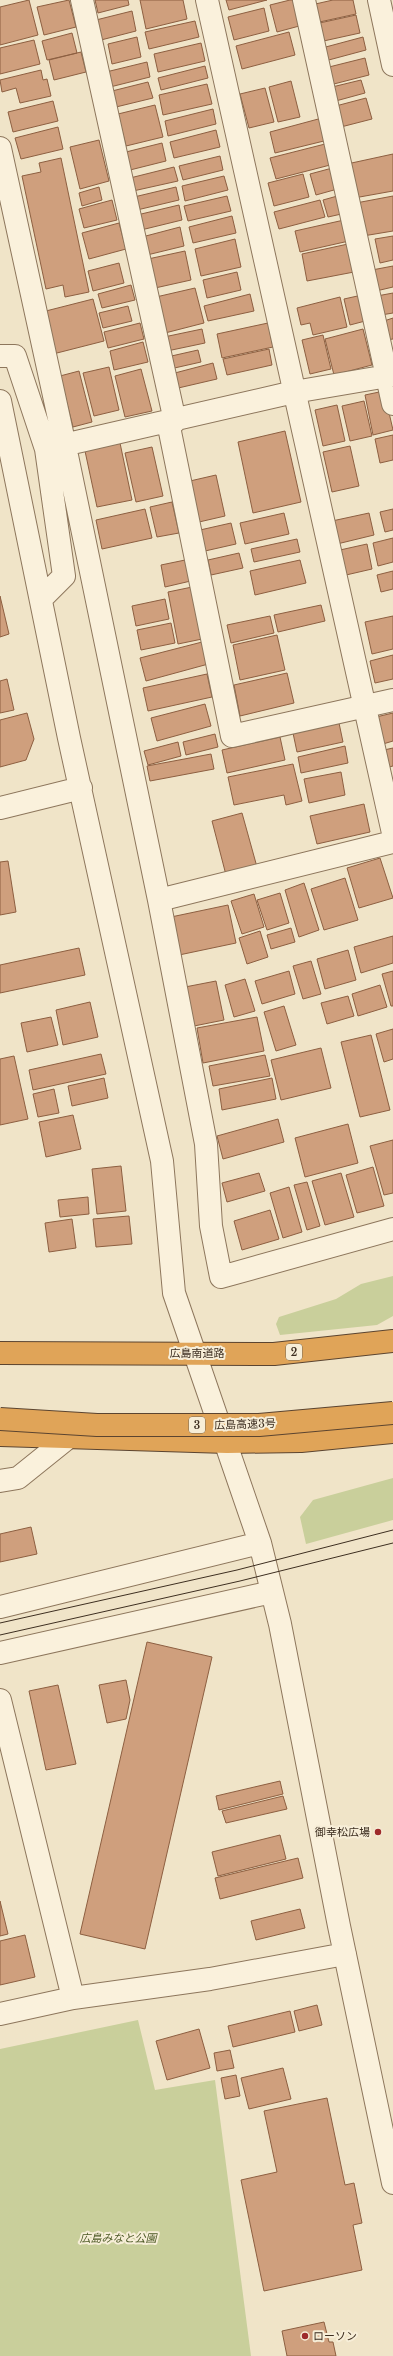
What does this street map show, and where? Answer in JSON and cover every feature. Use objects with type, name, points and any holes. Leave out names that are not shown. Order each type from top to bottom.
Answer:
[{"type":"highway","name":"広島南道路","points":[[0,1353],[194,1352],[274,1354],[392,1340]]},
{"type":"highway","name":"広島高速3号","points":[[0,1419],[97,1425],[259,1425],[393,1413]]},
{"type":"highway","points":[[0,1434],[227,1442],[301,1441],[393,1432]]},
{"type":"street","points":[[82,0],[172,421],[232,736],[393,700]]},
{"type":"street","points":[[207,0],[393,833]]},
{"type":"street","points":[[304,0],[390,375],[393,404]]},
{"type":"street","points":[[379,0],[393,65]]},
{"type":"street","points":[[0,148],[55,447],[159,900],[206,1144],[211,1226],[221,1277],[393,1229]]},
{"type":"street","points":[[0,356],[15,356],[55,447],[64,576],[41,600]]},
{"type":"street","points":[[55,447],[294,392],[390,375]]},
{"type":"street","points":[[0,401],[81,788],[162,1161],[174,1293],[227,1442],[260,1543],[272,1592],[393,2183]]},
{"type":"street","points":[[0,808],[81,788]]},
{"type":"street","points":[[159,900],[393,842]]},
{"type":"street","points":[[0,1481],[18,1478],[69,1437]]},
{"type":"street","points":[[0,1607],[260,1543]]},
{"type":"street","points":[[0,1653],[272,1592]]},
{"type":"street","points":[[0,1700],[73,1998]]},
{"type":"street","points":[[0,2014],[73,1998],[210,1978],[346,1954]]},
{"type":"green space","points":[[393,1276],[393,1316],[377,1325],[280,1335],[276,1324],[279,1317],[336,1299],[361,1284]]},
{"type":"green space","points":[[393,1478],[393,1520],[306,1544],[300,1517],[313,1500]]},
{"type":"green space","name":"広島みなと公園","points":[[138,2020],[155,2090],[215,2080],[251,2356],[0,2356],[0,2049]]},
{"type":"building","points":[[29,0],[38,35],[0,45],[0,7]]},
{"type":"building","points":[[69,0],[76,27],[44,35],[37,7]]},
{"type":"building","points":[[95,0],[128,0],[129,5],[98,13]]},
{"type":"building","points":[[140,0],[183,0],[187,19],[146,29]]},
{"type":"building","points":[[226,0],[267,0],[229,10]]},
{"type":"building","points":[[290,0],[297,0],[303,25],[277,32],[270,5]]},
{"type":"building","points":[[333,0],[353,0],[356,14],[315,23],[311,5]]},
{"type":"building","points":[[264,8],[269,31],[234,40],[228,17]]},
{"type":"building","points":[[132,11],[136,31],[101,40],[96,20]]},
{"type":"building","points":[[356,15],[360,33],[319,42],[315,24]]},
{"type":"building","points":[[195,21],[199,37],[149,49],[145,32]]},
{"type":"building","points":[[289,32],[295,55],[242,69],[236,46]]},
{"type":"building","points":[[72,33],[77,53],[47,60],[42,41]]},
{"type":"building","points":[[137,37],[141,57],[112,64],[108,44]]},
{"type":"building","points":[[363,37],[366,50],[325,61],[322,48]]},
{"type":"building","points":[[34,40],[40,64],[0,74],[0,48]]},
{"type":"building","points":[[201,43],[205,61],[158,72],[154,54]]},
{"type":"building","points":[[81,52],[86,72],[54,80],[49,60]]},
{"type":"building","points":[[365,58],[369,75],[326,86],[321,69]]},
{"type":"building","points":[[147,62],[150,77],[110,87],[106,72]]},
{"type":"building","points":[[205,66],[208,78],[161,90],[158,78]]},
{"type":"building","points":[[41,70],[43,80],[47,79],[51,96],[20,103],[16,88],[2,92],[0,80]]},
{"type":"building","points":[[361,80],[365,93],[332,102],[328,88]]},
{"type":"building","points":[[291,81],[300,117],[278,122],[269,87]]},
{"type":"building","points":[[148,82],[153,98],[116,107],[112,91]]},
{"type":"building","points":[[207,84],[212,104],[163,115],[159,95]]},
{"type":"building","points":[[265,88],[274,122],[249,128],[240,94]]},
{"type":"building","points":[[366,98],[372,119],[337,128],[332,107]]},
{"type":"building","points":[[53,101],[58,121],[13,132],[8,112]]},
{"type":"building","points":[[155,105],[163,137],[126,146],[118,114]]},
{"type":"building","points":[[213,109],[216,124],[168,136],[165,121]]},
{"type":"building","points":[[322,118],[328,140],[275,153],[270,132]]},
{"type":"building","points":[[58,127],[63,149],[21,159],[15,138]]},
{"type":"building","points":[[216,130],[220,147],[174,158],[170,142]]},
{"type":"building","points":[[99,140],[109,181],[80,189],[70,147]]},
{"type":"building","points":[[162,143],[166,161],[130,170],[126,152]]},
{"type":"building","points":[[329,143],[334,164],[276,179],[270,158]]},
{"type":"building","points":[[393,154],[393,191],[354,198],[347,164]]},
{"type":"building","points":[[220,156],[223,170],[183,180],[179,166]]},
{"type":"building","points":[[61,158],[89,292],[65,297],[63,285],[46,289],[22,176],[41,172],[39,163]]},
{"type":"building","points":[[174,167],[178,181],[133,191],[130,178]]},
{"type":"building","points":[[336,167],[341,188],[316,195],[310,174]]},
{"type":"building","points":[[303,174],[309,197],[274,206],[268,183]]},
{"type":"building","points":[[224,176],[228,190],[185,201],[182,186]]},
{"type":"building","points":[[99,187],[102,200],[82,206],[79,193]]},
{"type":"building","points":[[176,187],[179,200],[137,210],[134,197]]},
{"type":"building","points":[[341,195],[346,213],[328,217],[323,200]]},
{"type":"building","points":[[227,196],[231,211],[188,221],[184,206]]},
{"type":"building","points":[[393,196],[393,231],[363,236],[356,203]]},
{"type":"building","points":[[112,200],[117,220],[84,228],[79,209]]},
{"type":"building","points":[[320,200],[325,217],[279,229],[274,212]]},
{"type":"building","points":[[179,205],[182,220],[141,230],[137,215]]},
{"type":"building","points":[[232,216],[236,233],[193,243],[189,227]]},
{"type":"building","points":[[344,220],[349,241],[300,252],[295,231]]},
{"type":"building","points":[[119,223],[126,249],[89,259],[82,233]]},
{"type":"building","points":[[180,227],[184,246],[147,255],[142,237]]},
{"type":"building","points":[[393,236],[393,260],[380,263],[375,239]]},
{"type":"building","points":[[235,239],[241,267],[201,276],[195,249]]},
{"type":"building","points":[[348,244],[354,272],[307,281],[302,254]]},
{"type":"building","points":[[185,251],[191,280],[155,288],[148,259]]},
{"type":"building","points":[[119,263],[124,283],[93,291],[88,271]]},
{"type":"building","points":[[393,266],[393,287],[376,291],[372,270]]},
{"type":"building","points":[[237,272],[241,290],[207,298],[203,280]]},
{"type":"building","points":[[131,285],[135,300],[102,308],[98,294]]},
{"type":"building","points":[[195,288],[204,323],[165,333],[156,297]]},
{"type":"building","points":[[393,293],[393,313],[381,315],[377,296]]},
{"type":"building","points":[[250,294],[254,311],[208,321],[204,306]]},
{"type":"building","points":[[362,295],[369,320],[350,325],[344,299]]},
{"type":"building","points":[[340,297],[347,327],[313,335],[310,323],[301,325],[297,308]]},
{"type":"building","points":[[93,299],[104,341],[53,354],[42,312]]},
{"type":"building","points":[[128,306],[132,321],[103,328],[99,313]]},
{"type":"building","points":[[393,318],[393,339],[386,340],[381,322]]},
{"type":"building","points":[[140,323],[144,339],[108,348],[104,332]]},
{"type":"building","points":[[268,323],[273,347],[222,358],[217,334]]},
{"type":"building","points":[[202,329],[205,343],[167,351],[164,337]]},
{"type":"building","points":[[363,329],[372,365],[334,375],[325,339]]},
{"type":"building","points":[[323,335],[331,369],[310,374],[302,340]]},
{"type":"building","points":[[143,342],[148,362],[114,370],[110,351]]},
{"type":"building","points":[[269,349],[272,365],[227,375],[223,359]]},
{"type":"building","points":[[198,350],[201,362],[170,369],[167,357]]},
{"type":"building","points":[[213,363],[217,379],[174,389],[171,374]]},
{"type":"building","points":[[109,367],[119,410],[94,416],[83,373]]},
{"type":"building","points":[[141,369],[152,411],[125,417],[115,376]]},
{"type":"building","points":[[79,371],[92,422],[73,427],[60,376]]},
{"type":"building","points":[[384,391],[393,430],[373,435],[365,395]]},
{"type":"building","points":[[364,401],[372,436],[350,441],[342,406]]},
{"type":"building","points":[[337,405],[345,441],[323,446],[315,410]]},
{"type":"building","points":[[285,431],[301,502],[253,513],[238,442]]},
{"type":"building","points":[[393,435],[393,460],[380,463],[375,439]]},
{"type":"building","points":[[120,443],[132,500],[97,507],[85,451]]},
{"type":"building","points":[[350,446],[359,486],[332,492],[323,452]]},
{"type":"building","points":[[152,447],[163,496],[136,502],[125,453]]},
{"type":"building","points":[[216,475],[225,516],[199,522],[190,481]]},
{"type":"building","points":[[172,502],[179,533],[157,537],[150,507]]},
{"type":"building","points":[[145,509],[152,538],[102,549],[96,520]]},
{"type":"building","points":[[393,509],[393,530],[385,532],[380,512]]},
{"type":"building","points":[[284,513],[289,534],[245,544],[240,523]]},
{"type":"building","points":[[369,513],[374,535],[337,544],[332,521]]},
{"type":"building","points":[[231,523],[236,544],[205,551],[200,530]]},
{"type":"building","points":[[393,538],[393,562],[378,566],[373,543]]},
{"type":"building","points":[[297,539],[300,552],[254,562],[251,549]]},
{"type":"building","points":[[367,544],[372,569],[346,575],[340,550]]},
{"type":"building","points":[[239,553],[243,568],[211,575],[208,560]]},
{"type":"building","points":[[190,559],[195,580],[165,587],[161,565]]},
{"type":"building","points":[[300,560],[306,583],[255,595],[250,571]]},
{"type":"building","points":[[393,571],[393,589],[381,592],[377,575]]},
{"type":"building","points":[[197,586],[207,638],[178,644],[168,592]]},
{"type":"building","points":[[0,596],[9,634],[0,637]]},
{"type":"building","points":[[165,599],[169,619],[136,626],[132,606]]},
{"type":"building","points":[[321,605],[325,621],[278,632],[274,615]]},
{"type":"building","points":[[270,616],[274,633],[231,643],[227,625]]},
{"type":"building","points":[[393,616],[393,649],[372,654],[365,622]]},
{"type":"building","points":[[171,623],[175,643],[141,650],[137,630]]},
{"type":"building","points":[[277,635],[285,670],[240,680],[233,645]]},
{"type":"building","points":[[206,641],[212,663],[146,681],[140,658]]},
{"type":"building","points":[[393,655],[393,679],[375,683],[370,661]]},
{"type":"building","points":[[287,673],[294,703],[240,716],[234,685]]},
{"type":"building","points":[[207,674],[212,697],[148,711],[143,688]]},
{"type":"building","points":[[7,679],[14,710],[0,713],[0,681]]},
{"type":"building","points":[[205,704],[211,726],[157,741],[151,718]]},
{"type":"building","points":[[27,713],[34,739],[26,760],[0,767],[0,720]]},
{"type":"building","points":[[393,713],[393,741],[383,744],[376,717]]},
{"type":"building","points":[[339,723],[343,742],[297,752],[293,733]]},
{"type":"building","points":[[215,734],[218,747],[186,755],[183,742]]},
{"type":"building","points":[[280,737],[285,760],[227,773],[222,750]]},
{"type":"building","points":[[178,742],[181,756],[148,765],[144,751]]},
{"type":"building","points":[[345,746],[348,763],[301,773],[298,757]]},
{"type":"building","points":[[393,748],[393,766],[389,767],[384,750]]},
{"type":"building","points":[[211,754],[214,769],[150,781],[147,766]]},
{"type":"building","points":[[293,764],[302,801],[286,805],[284,795],[234,805],[228,777]]},
{"type":"building","points":[[341,772],[345,795],[309,803],[304,779]]},
{"type":"building","points":[[364,804],[370,832],[317,844],[310,816]]},
{"type":"building","points":[[242,813],[257,867],[226,875],[212,821]]},
{"type":"building","points":[[380,858],[393,898],[359,908],[347,868]]},
{"type":"building","points":[[8,861],[16,912],[0,915],[0,862]]},
{"type":"building","points":[[345,878],[358,920],[324,930],[311,889]]},
{"type":"building","points":[[304,883],[319,930],[299,937],[285,890]]},
{"type":"building","points":[[280,893],[289,923],[267,930],[257,900]]},
{"type":"building","points":[[254,894],[264,927],[242,934],[231,901]]},
{"type":"building","points":[[228,905],[236,943],[179,955],[171,917]]},
{"type":"building","points":[[291,928],[295,942],[271,949],[267,935]]},
{"type":"building","points":[[260,931],[268,957],[247,964],[239,938]]},
{"type":"building","points":[[393,936],[393,963],[361,973],[354,947]]},
{"type":"building","points":[[79,948],[85,975],[0,993],[0,965]]},
{"type":"building","points":[[348,950],[356,980],[325,989],[317,959]]},
{"type":"building","points":[[311,961],[321,994],[303,999],[293,966]]},
{"type":"building","points":[[289,971],[295,994],[262,1004],[255,981]]},
{"type":"building","points":[[393,971],[393,1006],[391,1006],[382,974]]},
{"type":"building","points":[[245,979],[255,1011],[234,1017],[225,985]]},
{"type":"building","points":[[216,981],[224,1020],[194,1026],[185,987]]},
{"type":"building","points":[[380,985],[387,1007],[358,1016],[352,994]]},
{"type":"building","points":[[348,996],[354,1016],[327,1024],[321,1003]]},
{"type":"building","points":[[90,1002],[98,1037],[63,1045],[56,1010]]},
{"type":"building","points":[[284,1006],[296,1045],[276,1051],[264,1012]]},
{"type":"building","points":[[51,1017],[58,1045],[27,1052],[21,1023]]},
{"type":"building","points":[[257,1017],[264,1051],[203,1063],[197,1028]]},
{"type":"building","points":[[393,1029],[393,1059],[384,1062],[376,1034]]},
{"type":"building","points":[[371,1035],[390,1110],[360,1117],[341,1042]]},
{"type":"building","points":[[321,1048],[331,1088],[281,1100],[271,1060]]},
{"type":"building","points":[[101,1054],[106,1074],[33,1090],[29,1070]]},
{"type":"building","points":[[265,1055],[270,1076],[213,1086],[209,1066]]},
{"type":"building","points":[[14,1056],[28,1119],[0,1125],[0,1059]]},
{"type":"building","points":[[104,1078],[108,1098],[72,1106],[68,1086]]},
{"type":"building","points":[[272,1078],[276,1099],[222,1110],[219,1089]]},
{"type":"building","points":[[54,1089],[59,1113],[38,1117],[33,1094]]},
{"type":"building","points":[[73,1115],[81,1149],[46,1157],[39,1122]]},
{"type":"building","points":[[278,1119],[284,1142],[223,1159],[217,1136]]},
{"type":"building","points":[[348,1124],[358,1163],[305,1177],[295,1138]]},
{"type":"building","points":[[393,1140],[393,1193],[384,1195],[370,1146]]},
{"type":"building","points":[[121,1166],[126,1211],[97,1214],[92,1169]]},
{"type":"building","points":[[373,1167],[384,1206],[357,1213],[346,1175]]},
{"type":"building","points":[[259,1173],[265,1191],[227,1202],[222,1183]]},
{"type":"building","points":[[341,1173],[354,1217],[325,1225],[312,1181]]},
{"type":"building","points":[[307,1182],[320,1226],[307,1230],[294,1185]]},
{"type":"building","points":[[289,1187],[302,1232],[283,1238],[270,1193]]},
{"type":"building","points":[[88,1197],[89,1214],[60,1217],[58,1200]]},
{"type":"building","points":[[270,1210],[279,1239],[242,1250],[234,1221]]},
{"type":"building","points":[[129,1216],[132,1244],[96,1247],[93,1219]]},
{"type":"building","points":[[72,1219],[76,1248],[49,1252],[45,1223]]},
{"type":"building","points":[[31,1527],[37,1554],[0,1562],[0,1534]]},
{"type":"building","points":[[147,1642],[212,1657],[145,1949],[80,1934]]},
{"type":"building","points":[[126,1680],[130,1700],[126,1719],[107,1723],[99,1685]]},
{"type":"building","points":[[58,1685],[76,1764],[46,1770],[29,1691]]},
{"type":"building","points":[[280,1781],[283,1794],[219,1810],[216,1796]]},
{"type":"building","points":[[283,1796],[287,1809],[226,1823],[222,1811]]},
{"type":"building","points":[[280,1835],[286,1859],[218,1876],[212,1852]]},
{"type":"building","points":[[298,1858],[303,1878],[220,1899],[215,1878]]},
{"type":"building","points":[[0,1901],[8,1934],[0,1936]]},
{"type":"building","points":[[300,1909],[305,1928],[256,1940],[251,1921]]},
{"type":"building","points":[[25,1935],[35,1977],[0,1985],[0,1941]]},
{"type":"building","points":[[317,2005],[322,2025],[299,2031],[294,2011]]},
{"type":"building","points":[[290,2011],[295,2032],[233,2047],[228,2026]]},
{"type":"building","points":[[199,2029],[210,2068],[167,2080],[156,2041]]},
{"type":"building","points":[[230,2050],[234,2068],[217,2071],[214,2053]]},
{"type":"building","points":[[283,2068],[291,2099],[249,2109],[241,2078]]},
{"type":"building","points":[[236,2075],[240,2096],[225,2099],[221,2078]]},
{"type":"building","points":[[327,2098],[345,2185],[354,2183],[362,2223],[353,2225],[362,2270],[264,2291],[241,2180],[277,2172],[264,2111]]},
{"type":"building","name":"ローソン","points":[[324,2322],[329,2342],[333,2342],[336,2356],[287,2356],[282,2331]]},
{"type":"tram line","points":[[0,1623],[237,1570],[393,1530]]},
{"type":"tram line","points":[[0,1635],[240,1581],[393,1543]]},
{"type":"place","name":"御幸松広場","points":[[378,1832]]},
{"type":"place","name":"ローソン","points":[[305,2336]]}]
